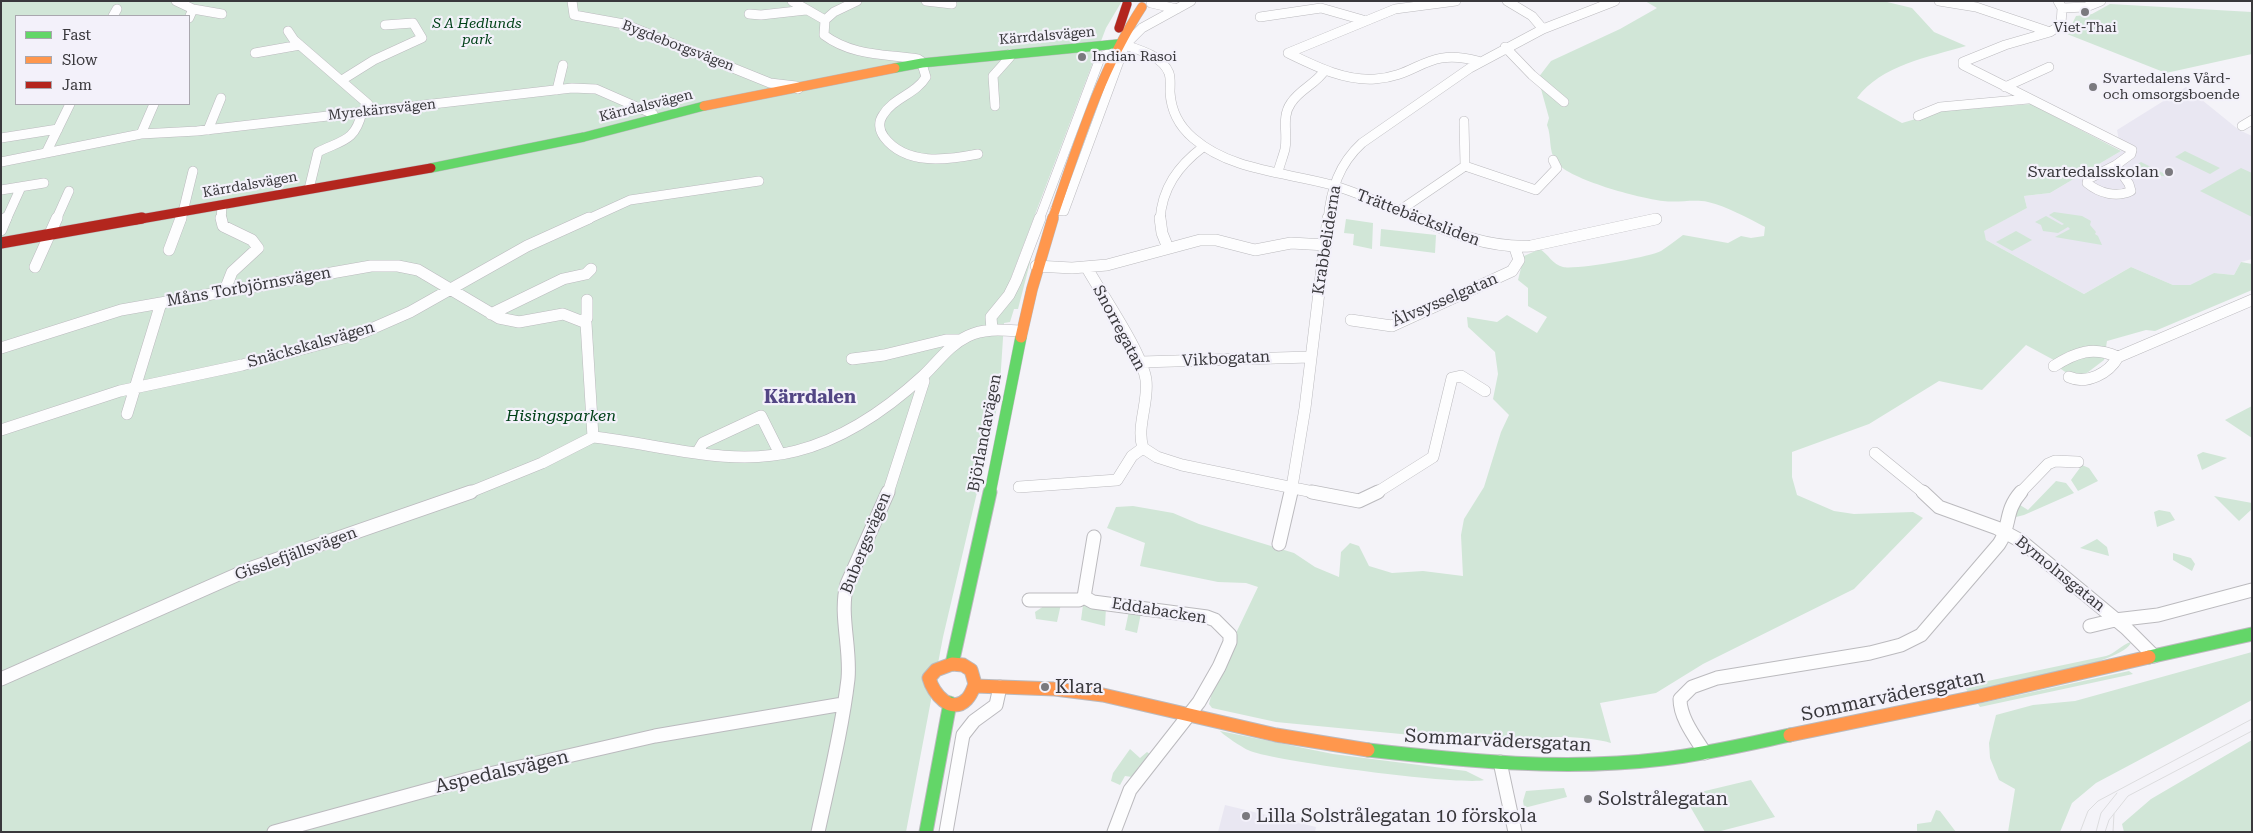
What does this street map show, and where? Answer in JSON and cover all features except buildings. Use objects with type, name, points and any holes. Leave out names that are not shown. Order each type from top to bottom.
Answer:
[{"type":"street","points":[[176,1],[193,9],[222,14]]},
{"type":"street","name":"Bygdeborgsvägen","points":[[572,1],[574,15],[624,24],[764,81],[783,86],[796,86],[798,89]]},
{"type":"street","points":[[792,1],[825,20]]},
{"type":"street","points":[[857,1],[834,12],[825,20],[824,35],[835,43],[874,56],[918,59],[922,63],[926,77],[924,81],[895,101],[882,114],[879,121],[884,135],[896,150],[912,157],[941,160],[978,154]]},
{"type":"street","points":[[926,1],[952,4]]},
{"type":"street","points":[[1116,47],[1142,28],[1191,1]]},
{"type":"street","points":[[1456,1],[1395,9],[1288,52],[1325,70],[1349,77],[1376,79],[1397,74],[1437,56],[1460,56],[1478,61]]},
{"type":"street","points":[[1507,1],[1532,14],[1543,29]]},
{"type":"street","name":"Krabbeliderna","points":[[1279,544],[1294,486],[1334,186],[1343,164],[1363,141],[1478,61],[1543,29],[1615,1]]},
{"type":"street","points":[[1939,1],[1976,7],[2050,32]]},
{"type":"street","points":[[2100,1],[2086,7],[2060,4],[2062,25],[2050,32],[2005,45],[1963,62],[1966,68],[2132,150],[2131,154],[2116,165],[2088,179],[2087,182],[2098,190],[2125,195],[2130,191],[2129,184],[2116,165]]},
{"type":"street","name":"Björlandavägen","points":[[1055,210],[1064,211],[1116,47],[1126,3],[1148,4]]},
{"type":"street","points":[[1148,4],[1177,9]]},
{"type":"street","name":"Björlandavägen","points":[[952,664],[961,616],[998,456],[1020,331],[1036,266],[1116,47],[1129,24],[1148,4]]},
{"type":"street","points":[[1260,17],[1321,8],[1364,20]]},
{"type":"street","points":[[190,16],[193,9]]},
{"type":"street","points":[[749,14],[761,15],[806,10]]},
{"type":"street","points":[[342,80],[374,60],[422,38],[413,24],[385,25]]},
{"type":"street","points":[[288,31],[288,35],[368,104],[359,129],[354,136],[318,152],[309,190]]},
{"type":"street","points":[[255,54],[300,45]]},
{"type":"street","name":"Björlandavägen","points":[[992,330],[991,317],[1009,295],[1016,282],[1101,56],[1116,47]]},
{"type":"street","name":"Kärrdalsvägen","points":[[1,243],[222,206],[509,154],[655,118],[922,63],[1010,54],[1116,47]]},
{"type":"street","name":"Trättebäcksliden","points":[[1116,47],[1150,56],[1164,66],[1170,75],[1173,112],[1187,133],[1202,147],[1238,162],[1334,186],[1484,243],[1515,248],[1656,219]]},
{"type":"street","points":[[1505,48],[1532,75],[1564,102]]},
{"type":"street","points":[[995,106],[993,76],[1010,54]]},
{"type":"street","points":[[557,90],[563,65]]},
{"type":"street","points":[[2005,87],[2048,67]]},
{"type":"street","points":[[1278,172],[1285,148],[1284,117],[1286,110],[1294,98],[1320,79],[1325,70]]},
{"type":"street","points":[[746,98],[758,92],[764,81]]},
{"type":"street","name":"Myrekärrsvägen","points":[[1,162],[141,134],[208,130],[557,90],[596,89],[653,114],[655,118]]},
{"type":"street","points":[[208,130],[221,98]]},
{"type":"street","points":[[1918,116],[1940,106],[2030,99]]},
{"type":"street","points":[[46,153],[70,105]]},
{"type":"street","points":[[141,134],[154,105]]},
{"type":"street","points":[[2242,126],[2252,120]]},
{"type":"street","points":[[1464,121],[1465,166]]},
{"type":"street","points":[[1,138],[58,129]]},
{"type":"street","points":[[1168,248],[1160,231],[1161,208],[1168,184],[1179,166],[1202,147]]},
{"type":"street","points":[[1465,166],[1536,190],[1557,168],[1553,160]]},
{"type":"street","points":[[1399,211],[1465,166]]},
{"type":"street","name":"Kärrdalsvägen","points":[[169,250],[183,212],[193,171]]},
{"type":"street","name":"Snäckskalsvägen","points":[[1,430],[92,399],[344,338],[400,317],[527,246],[630,200],[759,181]]},
{"type":"street","points":[[1,190],[44,183]]},
{"type":"street","points":[[1,230],[21,187]]},
{"type":"street","points":[[35,267],[69,191]]},
{"type":"street","points":[[1,208],[13,206]]},
{"type":"street","points":[[222,206],[221,222],[223,226],[252,240],[258,248],[232,272],[225,290]]},
{"type":"street","points":[[1036,266],[1087,268],[1122,262],[1168,248],[1206,240],[1224,242],[1255,250],[1291,243],[1326,245]]},
{"type":"street","name":"Älvsysselgatan","points":[[1351,320],[1392,326],[1512,271],[1519,262],[1520,256],[1515,248]]},
{"type":"street","name":"Måns Torbjörnsvägen","points":[[1,348],[114,312],[322,273],[391,266],[418,270],[499,318],[519,322],[563,314],[583,320]]},
{"type":"street","points":[[491,314],[564,279],[586,274],[591,268]]},
{"type":"street","name":"Snorregatan","points":[[1087,268],[1141,362],[1146,380],[1146,406],[1140,439],[1143,448]]},
{"type":"street","points":[[586,300],[587,318],[583,320],[587,327],[594,437],[729,458],[780,454],[814,444],[857,425],[887,406],[922,377],[960,340],[970,335],[992,330],[1020,331]]},
{"type":"street","points":[[2068,377],[2076,380],[2089,376],[2095,378],[2114,364],[2118,357],[2252,300]]},
{"type":"street","points":[[127,414],[161,303]]},
{"type":"street","points":[[852,359],[884,355],[946,340],[960,340]]},
{"type":"street","points":[[2054,366],[2085,349],[2104,351],[2118,357]]},
{"type":"street","name":"Vikbogatan","points":[[1141,362],[1310,357]]},
{"type":"street","points":[[1019,486],[1117,483],[1132,456],[1143,448],[1165,460],[1359,500],[1376,493],[1432,457],[1452,378],[1461,376],[1485,391]]},
{"type":"street","name":"Bubergsvägen","points":[[818,832],[843,704],[849,656],[843,600],[846,584],[888,493],[924,381],[922,377]]},
{"type":"street","points":[[697,453],[703,444],[714,437],[761,416],[780,454]]},
{"type":"street","name":"Gisslefjällsvägen","points":[[1,679],[252,568],[470,492],[542,462],[594,437]]},
{"type":"street","name":"Bymolnsgatan","points":[[1875,453],[1920,489],[1939,507],[2006,532],[2021,540],[2117,620],[2154,656]]},
{"type":"street","points":[[1705,753],[1680,708],[1680,698],[1688,688],[1775,667],[1841,657],[1910,642],[1926,628],[1994,550],[2006,532],[2004,522],[2006,510],[2048,464],[2055,461],[2078,462]]},
{"type":"street","points":[[1084,597],[1094,537]]},
{"type":"street","points":[[2090,626],[2105,620],[2158,615],[2252,590]]},
{"type":"street","name":"Eddabacken","points":[[1029,600],[1079,600],[1084,597],[1093,602],[1208,617],[1226,630],[1230,642],[1219,667],[1190,714],[1130,790],[1114,832]]},
{"type":"street","name":"Sommarvädersgatan","points":[[975,686],[1045,687],[1102,695],[1320,743],[1382,752],[1500,762],[1580,764],[1678,758],[1705,753],[1980,696],[2252,634]]},
{"type":"street","points":[[952,664],[963,665],[970,670],[975,678],[975,686],[965,699],[950,703],[934,696],[930,684],[938,670],[952,664]]},
{"type":"street","points":[[946,832],[963,735],[974,721],[996,706],[1000,687]]},
{"type":"street","points":[[926,832],[950,703]]},
{"type":"street","name":"Aspedalsvägen","points":[[274,832],[472,778],[656,736],[843,704]]},
{"type":"street","points":[[1500,762],[1515,832]]},
{"type":"shaded area","name":"Svartedalsskolan","points":[[2186,87],[2239,130],[2252,136],[2252,259],[2241,262],[2234,275],[2214,273],[2190,285],[2173,285],[2131,267],[2084,294],[1986,240],[1983,231],[2027,208],[2024,196],[2050,193],[2121,151],[2117,130]]},
{"type":"shaded area","name":"Lilla Solstrålegatan 10 förskola","points":[[1225,805],[1316,827],[1315,832],[1218,832]]},
{"type":"green space","name":"Hisingsparken","points":[[1,1],[1122,1],[1106,28],[1007,288],[1033,251],[1018,309],[1014,309],[1010,322],[1004,323],[999,399],[943,637],[906,832],[1,832]]},
{"type":"green space","points":[[1645,1],[1883,1],[1912,8],[1934,32],[1966,46],[1892,70],[1867,87],[1857,98],[1902,123],[1943,111],[2031,104],[2121,151],[2050,193],[2024,196],[2027,208],[1984,231],[1986,240],[2084,294],[2131,267],[2173,285],[2190,285],[2214,273],[2234,275],[2241,262],[2252,264],[2252,290],[2155,331],[2146,330],[2107,341],[2104,360],[2083,376],[2080,374],[2071,376],[2061,369],[2063,365],[2026,345],[1982,390],[1939,381],[1869,424],[1792,452],[1792,477],[1797,495],[1834,511],[1854,514],[1913,512],[1923,518],[1854,589],[1703,664],[1656,693],[1600,703],[1611,743],[1585,738],[1552,737],[1536,740],[1526,746],[1276,722],[1212,708],[1209,704],[1211,696],[1237,631],[1258,587],[1246,583],[1218,582],[1140,566],[1145,543],[1107,528],[1116,507],[1133,506],[1173,513],[1199,524],[1294,553],[1315,567],[1339,577],[1341,552],[1350,543],[1359,546],[1369,566],[1392,573],[1423,571],[1463,576],[1461,535],[1464,519],[1484,487],[1501,432],[1509,415],[1493,399],[1498,374],[1495,352],[1468,327],[1467,317],[1497,322],[1507,315],[1537,333],[1547,317],[1528,306],[1528,288],[1518,280],[1524,256],[1540,249],[1559,266],[1582,267],[1654,254],[1683,235],[1728,243],[1741,236],[1751,238],[1764,236],[1765,227],[1723,207],[1703,201],[1663,201],[1622,192],[1575,175],[1556,162],[1551,148],[1547,125],[1549,118],[1538,78],[1551,61],[1620,29],[1657,8]]},
{"type":"green space","points":[[2110,4],[2252,12],[2252,54],[2166,73],[2067,34],[2076,16],[2092,14]]},
{"type":"green space","points":[[2185,151],[2220,168],[2210,174],[2175,157]]},
{"type":"green space","points":[[2141,162],[2171,177],[2131,172],[2130,169]]},
{"type":"green space","points":[[2241,168],[2252,173],[2252,217],[2200,191]]},
{"type":"green space","points":[[2054,212],[2082,216],[2091,221],[2090,225],[2096,232],[2095,234],[2102,245],[2055,237],[2070,229],[2068,227],[2058,233],[2043,231],[2041,225],[2035,222],[2046,216],[2062,225],[2064,224],[2049,215]]},
{"type":"green space","points":[[1346,219],[1373,223],[1372,249],[1353,245],[1354,234],[1344,233]]},
{"type":"green space","points":[[1381,229],[1436,235],[1435,253],[1380,246]]},
{"type":"green space","points":[[2016,231],[2032,240],[2012,251],[1996,242]]},
{"type":"green space","points":[[2252,406],[2252,438],[2225,420]]},
{"type":"green space","points":[[2203,452],[2227,458],[2202,470],[2197,455]]},
{"type":"green space","points":[[2082,465],[2089,468],[2098,481],[2078,491],[2071,480]]},
{"type":"green space","points":[[2056,481],[2066,483],[2074,493],[2024,515],[2012,518],[2020,505],[2028,510]]},
{"type":"green space","points":[[2214,496],[2252,503],[2252,509],[2239,521]]},
{"type":"green space","points":[[2159,510],[2170,512],[2175,520],[2157,527],[2154,512]]},
{"type":"green space","points":[[2097,539],[2107,547],[2109,556],[2080,548]]},
{"type":"green space","points":[[2173,553],[2191,558],[2195,564],[2192,571],[2173,560]]},
{"type":"green space","points":[[1047,604],[1061,604],[1057,622],[1036,619],[1035,612]]},
{"type":"green space","points":[[1083,605],[1106,607],[1105,626],[1081,620]]},
{"type":"green space","points":[[1129,611],[1141,613],[1137,633],[1125,630]]},
{"type":"green space","points":[[2131,642],[2124,650],[2084,666],[2030,680],[1968,692],[1964,686],[2106,656]]},
{"type":"green space","points":[[2252,652],[2252,700],[2096,783],[2072,803],[2060,832],[2008,832],[2015,789],[1999,780],[1990,758],[1989,743],[1996,715],[2033,705],[2075,701]]},
{"type":"green space","points":[[2129,671],[2133,674],[1980,707],[1978,704]]},
{"type":"green space","points":[[1220,731],[1333,754],[1466,771],[1484,780],[1469,781],[1406,776],[1327,766],[1263,755],[1248,750]]},
{"type":"green space","points":[[2252,740],[2252,832],[2124,832],[2122,824],[2151,799]]},
{"type":"green space","points":[[1130,749],[1140,758],[1147,752],[1150,754],[1132,777],[1125,776],[1120,785],[1111,781],[1113,773]]},
{"type":"green space","points":[[1751,780],[1775,817],[1717,832],[1705,832],[1684,796]]},
{"type":"green space","points":[[1564,788],[1567,797],[1524,808],[1523,801],[1526,791]]},
{"type":"green space","points":[[1936,810],[1940,811],[1956,832],[1917,832],[1917,824],[1931,822]]},
{"type":"tram line","points":[[2080,832],[2088,811],[2098,801],[2252,719]]},
{"type":"tram line","points":[[2105,832],[2109,820],[2128,796],[2252,731]]},
{"type":"tram line","points":[[2096,832],[2101,813],[2117,793]]},
{"type":"tram line","points":[[2113,832],[2114,814]]},
{"type":"traffic: fast","points":[[895,68],[922,63],[1118,44]]},
{"type":"traffic: fast","points":[[431,168],[584,137],[704,106]]},
{"type":"traffic: fast","points":[[952,664],[998,456],[1021,337]]},
{"type":"traffic: fast","points":[[2149,657],[2252,634]]},
{"type":"traffic: fast","points":[[926,832],[950,703]]},
{"type":"traffic: fast","points":[[1368,750],[1506,763],[1610,763],[1681,757],[1790,735]]},
{"type":"traffic: slow","points":[[1021,337],[1045,241],[1091,111],[1121,41],[1142,7]]},
{"type":"traffic: slow","points":[[704,106],[895,68]]},
{"type":"traffic: slow","points":[[1790,735],[1980,696],[2149,657]]},
{"type":"traffic: slow","points":[[952,664],[963,665],[971,670],[975,684],[967,699],[961,703],[954,704],[948,703],[937,696],[933,691],[929,678],[936,670],[952,664]]},
{"type":"traffic: slow","points":[[975,686],[1055,689],[1103,695],[1276,735],[1368,750]]},
{"type":"traffic: jam","points":[[1119,28],[1127,4]]},
{"type":"traffic: jam","points":[[1,243],[431,168]]},
{"type":"place","name":"Viet-Thai","points":[[2085,12]]},
{"type":"place","name":"Indian Rasoi","points":[[1082,57]]},
{"type":"place","name":"Svartedalens Vård- och omsorgsboende","points":[[2093,87]]},
{"type":"place","name":"Svartedalsskolan","points":[[2169,172]]},
{"type":"place","name":"Klara","points":[[1045,687]]},
{"type":"place","name":"Solstrålegatan","points":[[1588,799]]},
{"type":"place","name":"Lilla Solstrålegatan 10 förskola","points":[[1246,816]]},
{"type":"district","name":"Kärrdalen","points":[[810,398]]},
{"type":"park label","name":"S A Hedlunds park","points":[[477,32]]}]
